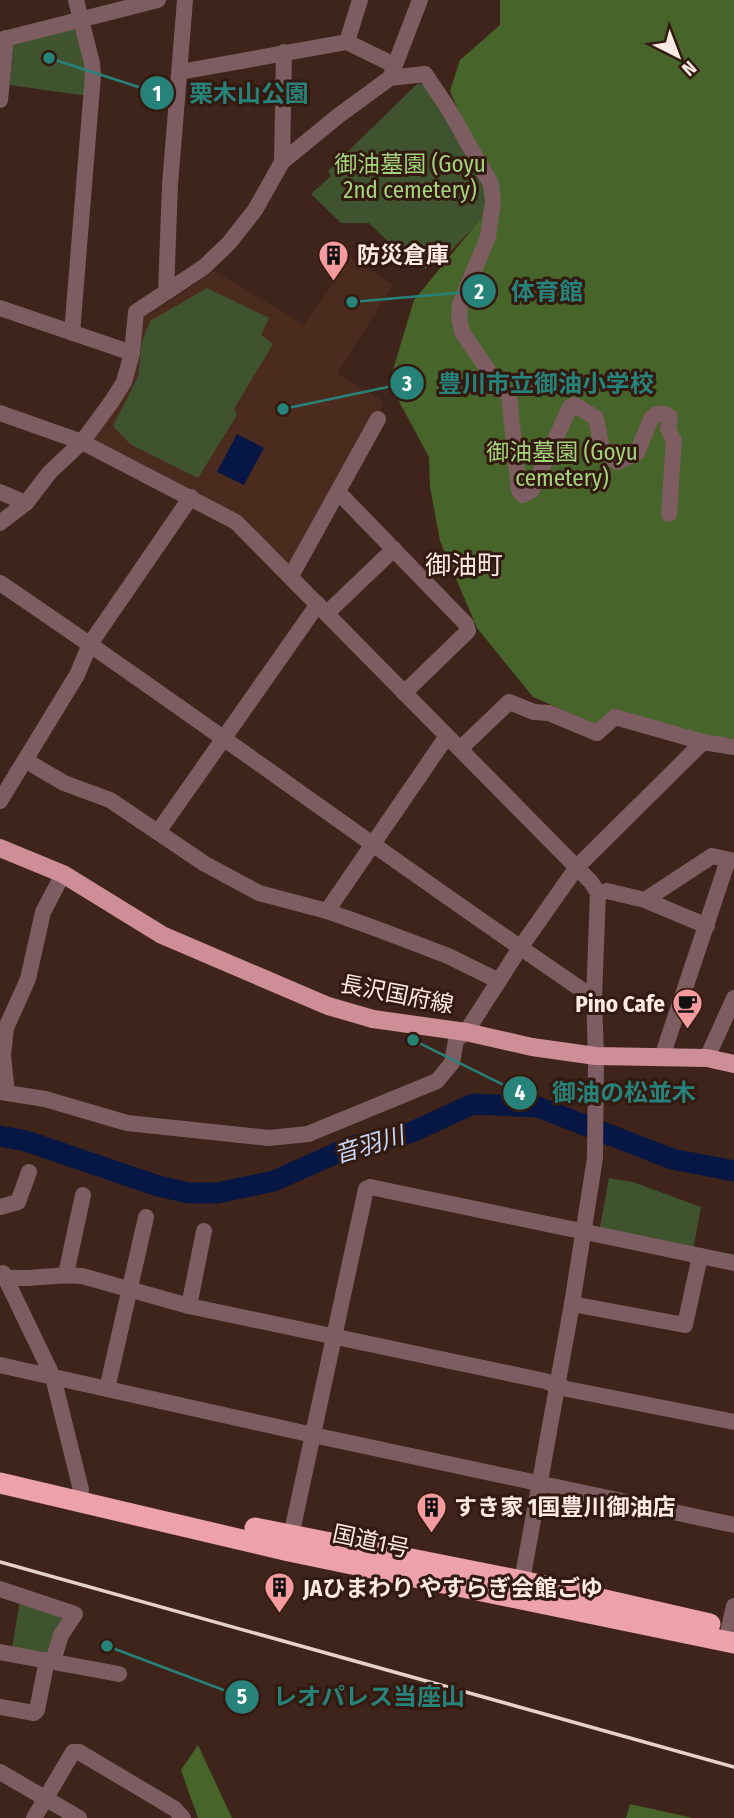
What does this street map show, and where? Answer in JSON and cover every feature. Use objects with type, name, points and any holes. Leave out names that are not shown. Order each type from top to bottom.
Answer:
[{"type":"highway","name":"国道1号","points":[[0,1471],[520,1590],[732,1634]]},
{"type":"highway","name":"国道1号","points":[[0,1483],[289,1551],[520,1590]]},
{"type":"main road","name":"長沢国府線","points":[[0,848],[63,874],[162,935],[328,1006],[373,1019],[466,1032],[532,1047],[596,1056],[707,1058],[734,1064]]},
{"type":"street","points":[[72,333],[93,75],[76,0]]},
{"type":"street","points":[[0,100],[3,39],[158,0]]},
{"type":"street","points":[[166,292],[170,184],[185,0]]},
{"type":"street","points":[[347,42],[360,0]]},
{"type":"street","points":[[0,523],[26,503],[50,472],[82,442],[124,382],[132,353],[136,312],[204,267],[229,243],[255,210],[282,162],[392,72],[420,0]]},
{"type":"street","points":[[180,72],[347,42],[392,72],[425,74],[449,108],[491,184],[492,219],[488,237],[460,304],[459,316],[462,332],[509,396],[519,491],[523,495],[531,490],[570,407],[575,405],[596,418],[602,449],[617,462],[637,453],[651,419],[656,414],[665,414],[670,417],[668,429],[674,441],[669,514]]},
{"type":"street","points":[[282,162],[284,52]]},
{"type":"street","points":[[0,307],[132,353]]},
{"type":"street","points":[[0,413],[82,442],[236,522],[577,867],[598,893],[594,998],[595,1158],[572,1304],[520,1590]]},
{"type":"street","points":[[291,576],[378,419]]},
{"type":"street","points":[[0,492],[26,503]]},
{"type":"street","points":[[339,493],[466,624],[468,631],[404,693]]},
{"type":"street","points":[[0,801],[77,675],[90,644],[191,498]]},
{"type":"street","points":[[158,832],[224,737],[323,609],[394,549]]},
{"type":"street","points":[[0,583],[594,998]]},
{"type":"street","points":[[460,750],[509,702],[534,712],[549,713],[597,733],[615,717],[734,747]]},
{"type":"street","points":[[327,911],[447,736]]},
{"type":"street","points":[[63,874],[43,912],[28,979],[6,1028],[2,1055],[3,1093],[45,1099],[127,1123],[269,1138],[308,1134],[437,1081],[452,1063],[456,1041],[466,1032],[577,867],[703,741]]},
{"type":"street","points":[[25,760],[64,783],[110,800],[205,864],[259,893],[327,911],[448,956],[499,981]]},
{"type":"street","points":[[645,900],[712,856],[731,860],[663,1057]]},
{"type":"street","points":[[598,893],[607,891],[645,900],[707,926]]},
{"type":"street","points":[[707,1058],[733,1001]]},
{"type":"street","points":[[0,1207],[18,1202],[29,1172]]},
{"type":"street","points":[[291,1536],[366,1189],[370,1187],[734,1263]]},
{"type":"street","points":[[66,1274],[83,1195]]},
{"type":"street","points":[[107,1389],[146,1217]]},
{"type":"street","points":[[189,1306],[204,1231]]},
{"type":"street","points":[[572,1304],[685,1325],[700,1256]]},
{"type":"street","points":[[1,1274],[15,1280],[66,1274],[82,1276],[189,1306],[734,1422]]},
{"type":"street","points":[[1,1274],[53,1377],[81,1490]]},
{"type":"street","points":[[0,1365],[734,1525]]},
{"type":"street","points":[[0,1590],[75,1614],[50,1660],[37,1710],[34,1713],[0,1707]]},
{"type":"street","points":[[732,1634],[734,1606]]},
{"type":"street","points":[[0,1652],[119,1674]]},
{"type":"street","points":[[34,1818],[73,1752],[79,1752],[175,1809],[183,1818]]},
{"type":"street","points":[[0,1772],[79,1818]]},
{"type":"shaded area","points":[[351,258],[393,285],[337,374],[384,402],[292,568],[235,513],[92,439],[130,371],[144,318],[214,271],[304,325]]},
{"type":"green space","name":"御油墓園 (Goyu cemetery)","points":[[500,0],[734,0],[734,739],[712,738],[615,709],[597,725],[533,697],[477,628],[440,541],[430,487],[429,457],[389,383],[414,300],[497,199],[450,91],[460,60],[500,25]]},
{"type":"green space","points":[[76,26],[90,74],[88,96],[9,85],[14,41]]},
{"type":"green space","name":"御油墓園 (Goyu 2nd cemetery)","points":[[418,83],[428,88],[487,190],[488,210],[442,260],[424,269],[407,260],[369,223],[341,223],[311,194],[331,176],[328,171]]},
{"type":"green space","points":[[207,288],[269,318],[261,335],[273,344],[234,409],[237,415],[198,478],[130,444],[113,426],[138,377],[142,342],[150,321]]},
{"type":"green space","points":[[609,1178],[633,1182],[701,1207],[693,1250],[599,1232]]},
{"type":"green space","points":[[20,1601],[70,1617],[53,1654],[12,1648]]},
{"type":"green space","points":[[198,1745],[232,1818],[198,1818],[181,1770]]},
{"type":"green space","points":[[630,1804],[693,1818],[626,1818]]},
{"type":"water","points":[[237,434],[264,448],[244,485],[217,472]]},
{"type":"waterway","name":"音羽川","points":[[0,1136],[26,1141],[158,1186],[189,1193],[217,1193],[274,1181],[350,1147],[412,1132],[473,1104],[538,1107],[672,1159],[734,1171]]},
{"type":"railway","points":[[0,1562],[734,1767]]},
{"type":"place","name":"栗木山公園","points":[[49,58]]},
{"type":"place","name":"防災倉庫","points":[[334,282]]},
{"type":"place","name":"体育館","points":[[352,302]]},
{"type":"place","name":"豊川市立御油小学校","points":[[283,409]]},
{"type":"place","name":"Pino Cafe","points":[[688,1031]]},
{"type":"place","name":"御油の松並木","points":[[413,1040]]},
{"type":"place","name":"すき家 1国豊川御油店","points":[[431,1534]]},
{"type":"place","name":"JAひまわり やすらぎ会館ごゆ","points":[[280,1615]]},
{"type":"place","name":"レオパレス当座山","points":[[107,1646]]},
{"type":"district","name":"御油町","points":[[464,565]]}]
